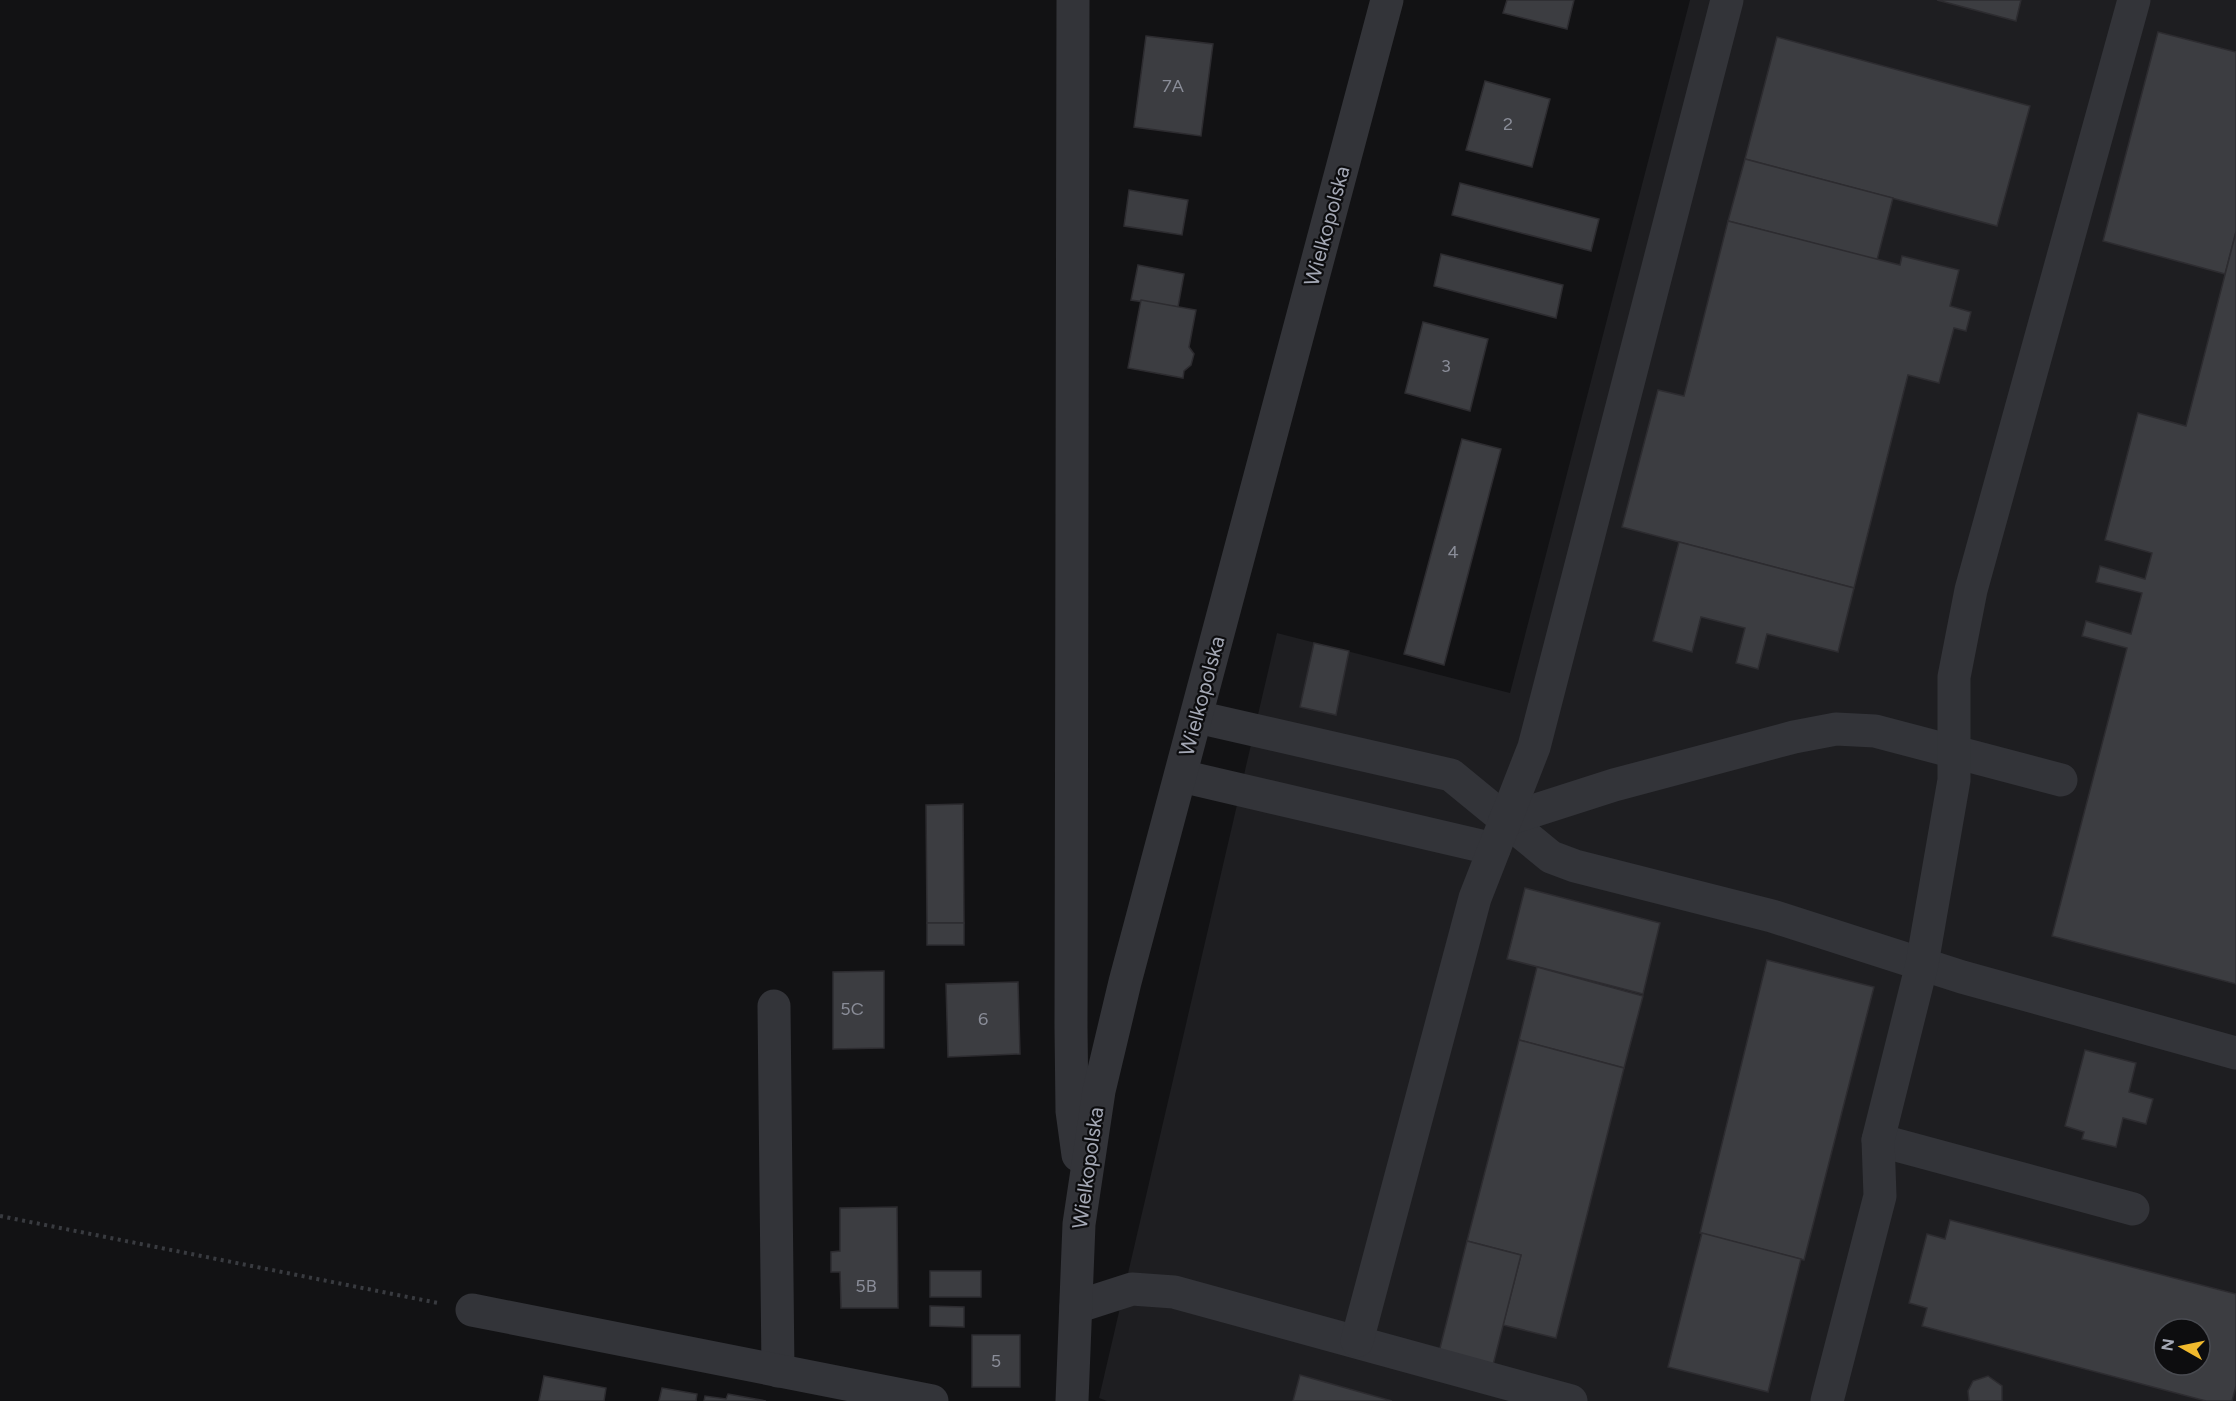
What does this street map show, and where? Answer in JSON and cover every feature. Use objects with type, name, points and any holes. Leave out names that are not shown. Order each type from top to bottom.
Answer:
[{"type":"street","points":[[1073,0],[1071,1027],[1072,1111],[1083,1198]]},
{"type":"street","name":"Wielkopolska","points":[[1072,1401],[1079,1224],[1099,1091],[1125,982],[1387,0]]},
{"type":"street","points":[[1357,1341],[1475,898],[1534,747],[1727,0]]},
{"type":"street","points":[[1827,1401],[1880,1196],[1878,1140],[1922,964],[1954,780],[1954,677],[1971,590],[2134,0]]},
{"type":"street","points":[[1197,717],[1451,775],[1499,834]]},
{"type":"street","points":[[1499,834],[1614,785],[1794,737],[1836,729],[1875,731],[2061,780]]},
{"type":"street","points":[[1181,776],[1499,834],[1575,866],[1772,916],[1922,964],[2236,1053]]},
{"type":"street","points":[[774,1006],[778,1371]]},
{"type":"street","points":[[1878,1140],[2133,1209]]},
{"type":"street","points":[[1076,1307],[1132,1289],[1153,1288],[1357,1341],[1571,1401]]},
{"type":"street","points":[[472,1310],[932,1401]]},
{"type":"path","points":[[0,1216],[472,1310]]},
{"type":"shaded area","points":[[1690,0],[2236,0],[2236,1401],[1107,1401],[1099,1398],[1277,633],[1510,693]]},
{"type":"building","points":[[1507,0],[1574,0],[1567,29],[1503,13]]},
{"type":"building","points":[[1937,0],[2021,0],[2016,21]]},
{"type":"building","points":[[2158,32],[2236,52],[2236,232],[2225,274],[2103,241]]},
{"type":"building","points":[[1146,36],[1213,44],[1201,136],[1134,127]]},
{"type":"building","points":[[1777,37],[2030,106],[1997,226],[1745,159]]},
{"type":"building","points":[[1485,81],[1550,99],[1532,167],[1466,150]]},
{"type":"building","points":[[1745,159],[1893,198],[1877,260],[1728,221]]},
{"type":"building","points":[[1460,183],[1599,219],[1591,251],[1452,215]]},
{"type":"building","points":[[1129,190],[1188,200],[1182,235],[1124,226]]},
{"type":"building","points":[[1728,221],[1900,265],[1902,256],[1959,270],[1950,306],[1971,312],[1966,331],[1954,328],[1939,383],[1908,375],[1854,588],[1622,527],[1658,390],[1684,396]]},
{"type":"building","points":[[2236,232],[2236,984],[2052,936],[2127,648],[2082,636],[2086,621],[2131,634],[2142,593],[2096,582],[2100,566],[2145,579],[2152,553],[2105,540],[2138,413],[2186,426]]},
{"type":"building","points":[[1441,254],[1563,285],[1556,318],[1434,286]]},
{"type":"building","points":[[1138,265],[1184,274],[1178,307],[1131,300]]},
{"type":"building","points":[[1141,300],[1196,310],[1189,347],[1194,354],[1191,365],[1184,371],[1183,378],[1128,368]]},
{"type":"building","points":[[1423,322],[1488,339],[1470,411],[1405,393]]},
{"type":"building","points":[[1462,439],[1501,449],[1444,665],[1404,654]]},
{"type":"building","points":[[1679,542],[1854,588],[1838,652],[1767,634],[1758,669],[1736,663],[1745,628],[1701,617],[1692,652],[1653,641]]},
{"type":"building","points":[[1314,643],[1349,651],[1336,715],[1300,707]]},
{"type":"building","points":[[963,804],[964,923],[927,923],[926,805]]},
{"type":"building","points":[[1525,888],[1660,923],[1643,994],[1507,959]]},
{"type":"building","points":[[927,923],[964,923],[964,945],[927,945]]},
{"type":"building","points":[[1767,960],[1874,987],[1804,1260],[1700,1233]]},
{"type":"building","points":[[1537,967],[1643,996],[1624,1068],[1519,1040]]},
{"type":"building","points":[[884,971],[884,1048],[833,1049],[833,972]]},
{"type":"building","points":[[1018,982],[1020,1054],[948,1057],[946,984]]},
{"type":"building","points":[[1519,1040],[1624,1068],[1556,1338],[1503,1325],[1521,1255],[1467,1241]]},
{"type":"building","points":[[2085,1050],[2136,1063],[2129,1092],[2153,1099],[2146,1124],[2123,1118],[2116,1147],[2082,1139],[2084,1132],[2065,1126]]},
{"type":"building","points":[[897,1207],[898,1308],[841,1308],[840,1272],[831,1272],[831,1252],[840,1251],[840,1208]]},
{"type":"building","points":[[1950,1220],[2236,1294],[2236,1386],[2232,1401],[2206,1401],[1922,1326],[1927,1308],[1909,1303],[1927,1234],[1945,1239]]},
{"type":"building","points":[[1702,1233],[1801,1259],[1768,1392],[1668,1367]]},
{"type":"building","points":[[1467,1241],[1521,1255],[1493,1365],[1439,1352]]},
{"type":"building","points":[[930,1271],[981,1271],[981,1297],[930,1297]]},
{"type":"building","points":[[930,1306],[964,1307],[964,1327],[930,1326]]},
{"type":"building","points":[[972,1335],[1020,1335],[1020,1387],[972,1387]]},
{"type":"building","points":[[1300,1375],[1392,1401],[1293,1401]]},
{"type":"building","points":[[544,1376],[606,1388],[604,1401],[539,1401]]},
{"type":"building","points":[[1988,1376],[2002,1386],[2002,1401],[1969,1401],[1968,1391],[1973,1381]]},
{"type":"building","points":[[662,1388],[697,1394],[696,1401],[659,1401]]},
{"type":"building","points":[[728,1394],[766,1401],[704,1401],[705,1396],[726,1399]]}]
